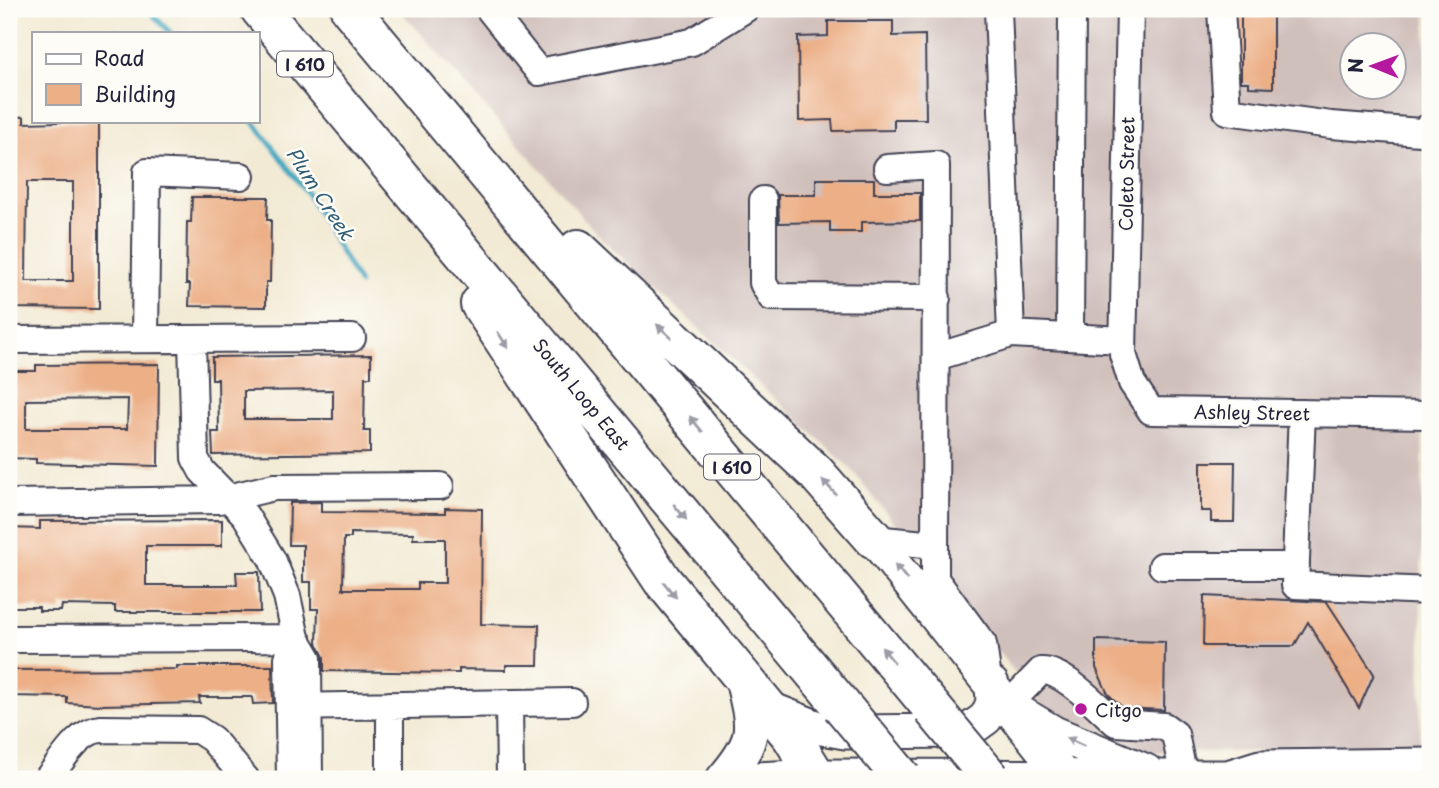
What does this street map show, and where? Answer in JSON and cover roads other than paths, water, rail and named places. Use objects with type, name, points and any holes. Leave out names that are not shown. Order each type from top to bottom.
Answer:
[{"type":"highway","name":"I 610","points":[[260,9],[473,277]]},
{"type":"highway","points":[[349,9],[538,223],[816,473],[874,538]]},
{"type":"highway","name":"I 610","points":[[538,223],[991,779]]},
{"type":"highway","points":[[473,277],[662,580],[792,737],[816,778]]},
{"type":"highway","name":"South Loop East","points":[[473,277],[903,779]]},
{"type":"main road","points":[[874,538],[1065,779]]},
{"type":"main road","points":[[723,779],[751,741],[750,713],[741,677]]},
{"type":"main road","points":[[768,708],[816,727],[845,732],[968,730],[986,718],[996,690]]},
{"type":"main road","points":[[996,690],[1054,733],[1110,757],[1172,777]]},
{"type":"main road","points":[[756,779],[1229,779],[1260,767],[1430,765]]},
{"type":"street","points":[[489,9],[539,72],[692,42],[745,9]]},
{"type":"street","points":[[998,9],[1011,334]]},
{"type":"street","points":[[1070,336],[1072,9]]},
{"type":"street","name":"Coleto Street","points":[[1123,340],[1130,9]]},
{"type":"street","points":[[1221,9],[1227,111],[1343,126],[1420,132],[1430,127]]},
{"type":"street","points":[[887,168],[936,165],[935,579],[983,644],[996,690],[1018,693],[1046,671],[1089,697],[1116,723],[1164,726],[1175,734],[1172,777]]},
{"type":"street","points":[[145,339],[147,172],[241,176]]},
{"type":"street","points":[[763,200],[763,283],[771,297],[937,298]]},
{"type":"street","points":[[936,357],[1011,334],[1123,340]]},
{"type":"street","points":[[9,340],[352,338]]},
{"type":"street","points":[[192,339],[195,458],[202,471],[245,515],[272,559],[287,596],[296,638],[308,658],[290,779]]},
{"type":"street","name":"Ashley Street","points":[[1123,340],[1123,354],[1132,383],[1151,411],[1430,415]]},
{"type":"street","points":[[1302,413],[1295,585],[1430,591]]},
{"type":"street","points":[[9,502],[230,498],[274,487],[440,486]]},
{"type":"street","points":[[874,538],[934,545]]},
{"type":"street","points":[[1162,566],[1296,566]]},
{"type":"street","points":[[9,639],[296,638]]},
{"type":"street","points":[[300,707],[572,702]]},
{"type":"street","points":[[509,703],[510,779]]},
{"type":"street","points":[[390,705],[390,779]]},
{"type":"street","points":[[300,707],[309,779]]},
{"type":"street","points":[[1110,757],[1116,723]]},
{"type":"street","points":[[47,779],[82,736],[93,729],[101,729],[198,730],[212,739],[246,779]]},
{"type":"waterway","name":"Plum Creek","points":[[139,9],[150,12],[170,32]]},
{"type":"waterway","name":"Plum Creek","points":[[254,122],[307,193],[359,284]]},
{"type":"place","name":"Citgo","points":[[1081,709]]}]
